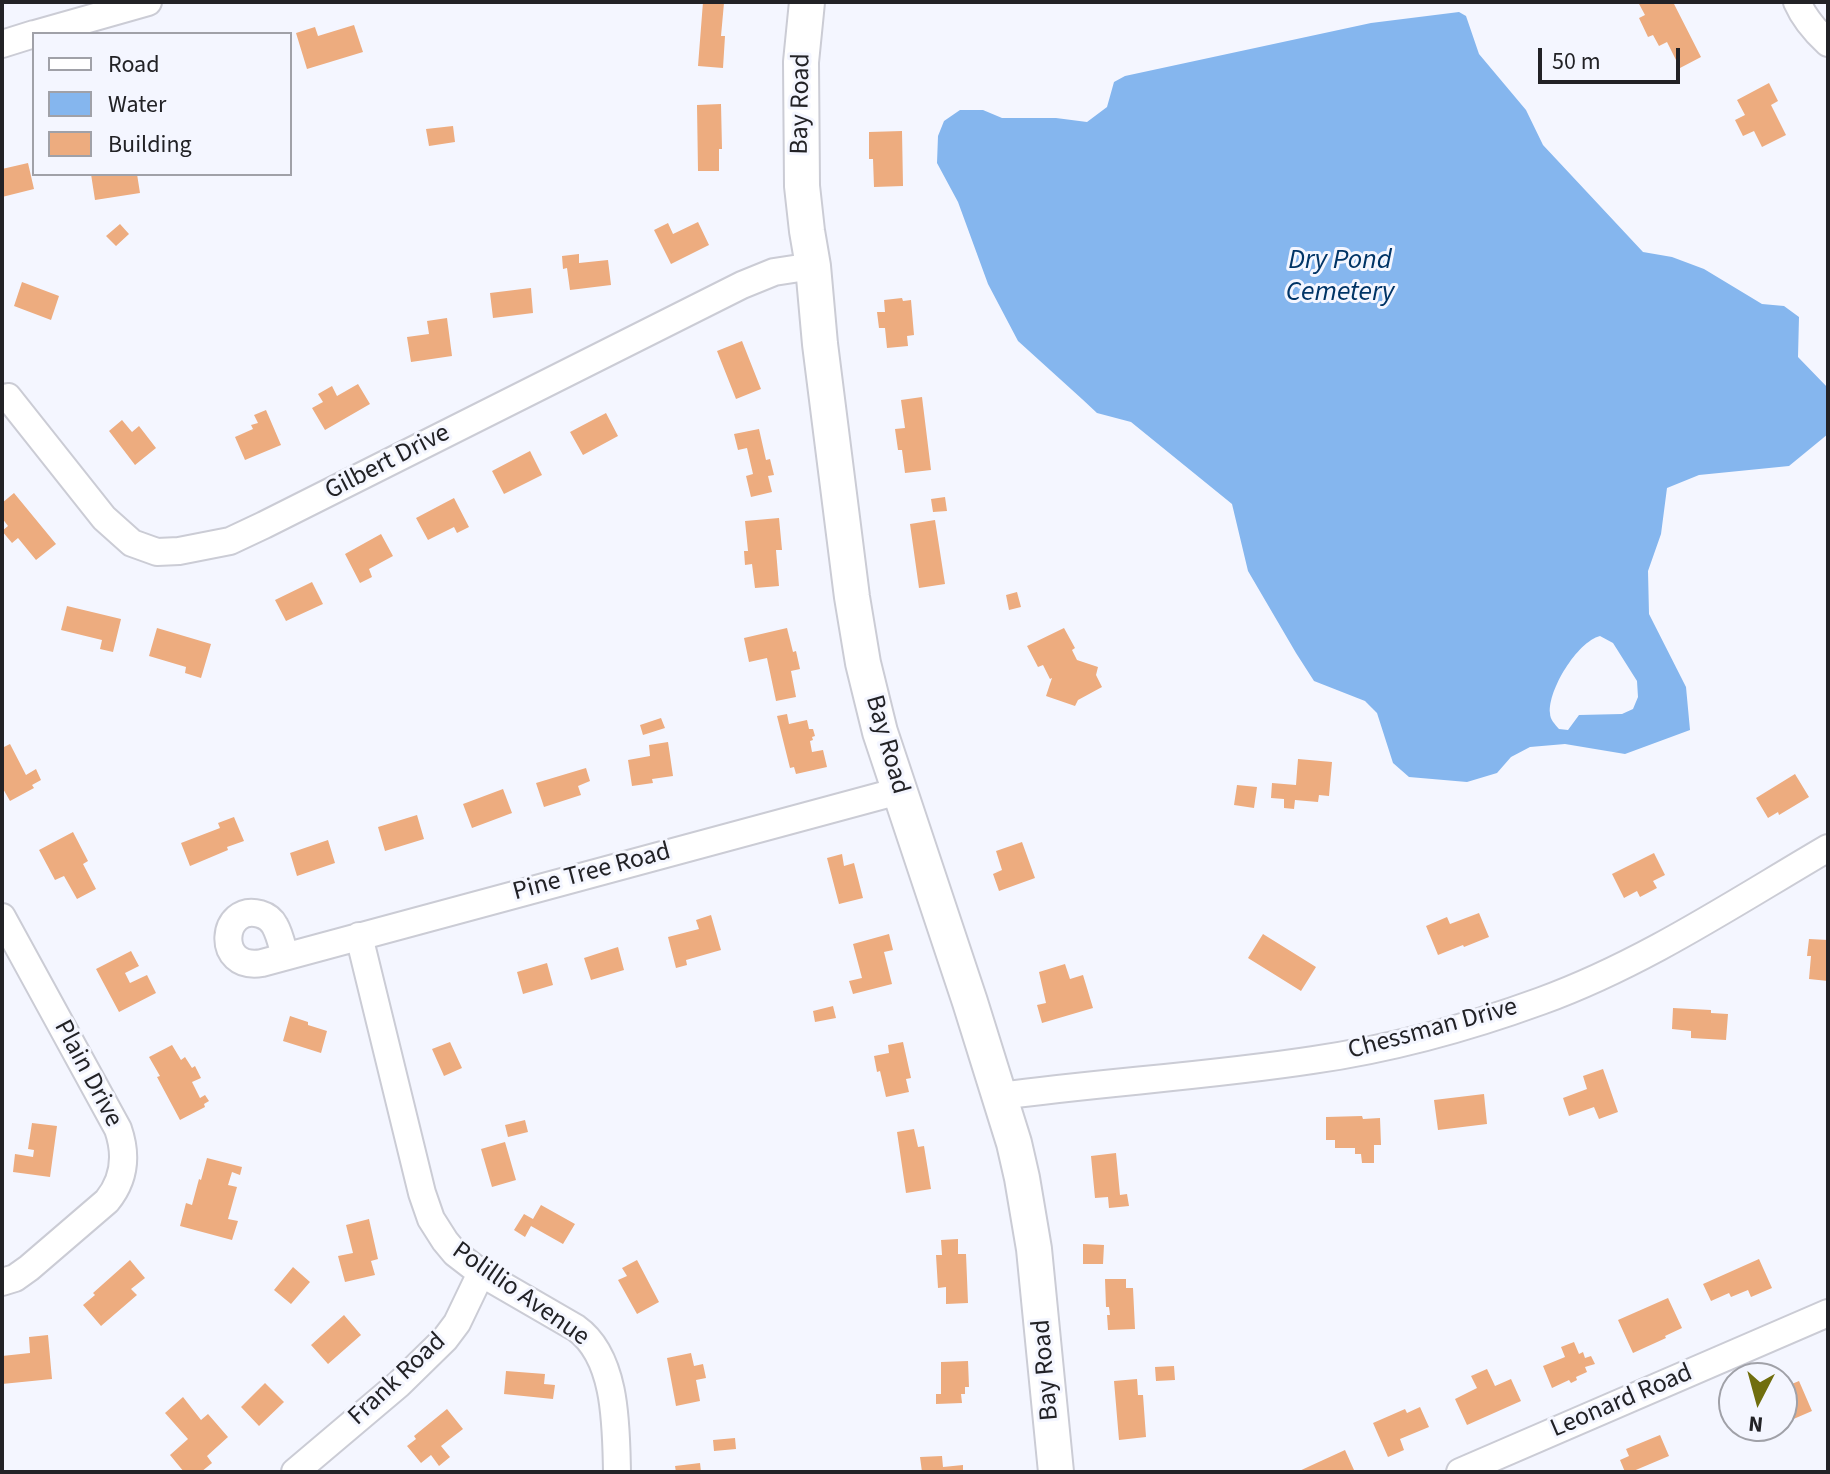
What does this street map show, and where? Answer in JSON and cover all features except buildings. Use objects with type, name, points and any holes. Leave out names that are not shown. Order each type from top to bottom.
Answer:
[{"type":"main road","name":"Bay Road","points":[[807,2],[801,62],[802,186],[859,636],[874,709],[1000,1096],[1022,1178],[1034,1249],[1056,1472]]},
{"type":"street","points":[[42,32],[148,2]]},
{"type":"street","points":[[1797,2],[1811,25],[1828,43]]},
{"type":"street","points":[[2,44],[32,35]]},
{"type":"street","name":"Gilbert Drive","points":[[8,397],[104,518],[132,543],[157,552],[179,551],[230,541],[742,285],[774,272],[813,266]]},
{"type":"street","name":"Pine Tree Road","points":[[285,956],[899,791]]},
{"type":"street","name":"Chessman Drive","points":[[1000,1096],[1314,1060],[1389,1046],[1467,1025],[1541,1001],[1603,976],[1681,936],[1828,848]]},
{"type":"street","name":"Plain Drive","points":[[2,917],[118,1129],[124,1157],[121,1177],[107,1201],[29,1268],[15,1278],[2,1282]]},
{"type":"street","name":"Polillio Avenue","points":[[359,936],[431,1219],[445,1241],[466,1263],[576,1328],[594,1345],[609,1386],[616,1427],[617,1472]]},
{"type":"street","name":"Frank Road","points":[[295,1472],[399,1384],[445,1339],[457,1323],[481,1273]]},
{"type":"street","name":"Leonard Road","points":[[1460,1472],[1828,1313]]},
{"type":"water","name":"Dry Pond Cemetery","points":[[1459,12],[1466,16],[1479,54],[1526,110],[1543,145],[1643,252],[1672,257],[1704,269],[1762,304],[1784,306],[1799,317],[1798,357],[1828,388],[1828,434],[1789,466],[1699,475],[1667,488],[1661,534],[1648,571],[1649,614],[1686,687],[1690,730],[1625,754],[1565,744],[1530,747],[1511,757],[1497,773],[1467,782],[1409,777],[1393,763],[1377,713],[1365,701],[1314,681],[1248,571],[1232,504],[1131,422],[1097,413],[1018,341],[988,284],[958,202],[937,163],[938,136],[944,121],[960,110],[983,110],[1002,118],[1056,118],[1087,122],[1107,107],[1114,82],[1125,76],[1371,23]],"holes":[[[1600,636],[1613,643],[1637,681],[1638,697],[1633,709],[1622,714],[1579,715],[1568,730],[1559,729],[1551,718],[1551,703],[1566,668],[1591,640]]]}]
